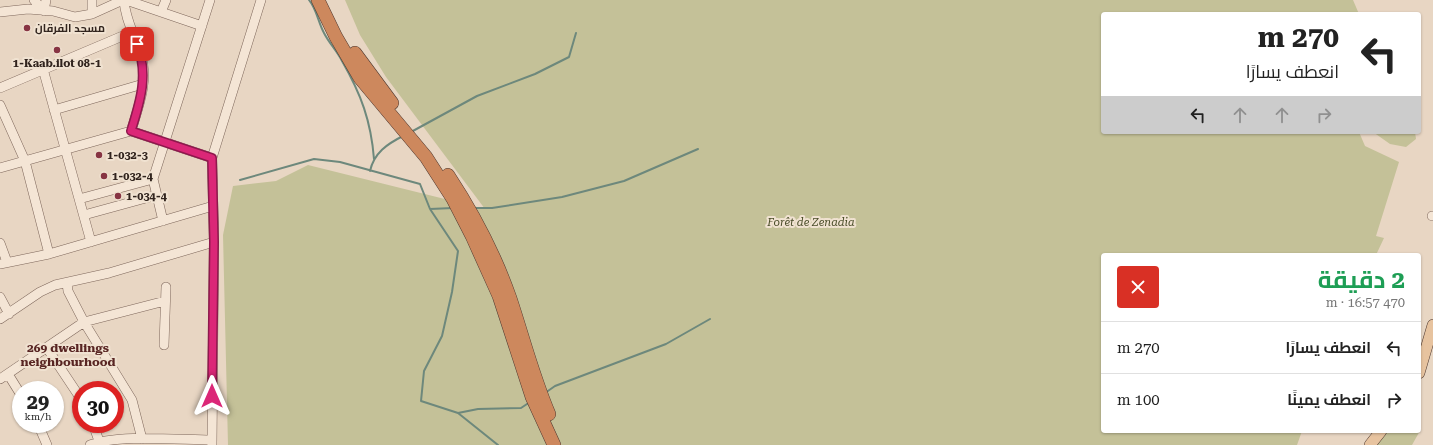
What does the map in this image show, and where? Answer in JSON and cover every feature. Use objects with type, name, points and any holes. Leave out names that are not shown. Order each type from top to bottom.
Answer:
[{"type":"highway","points":[[318,0],[336,37],[360,78],[426,157],[456,205],[499,296],[528,385],[554,445]]},
{"type":"highway","points":[[328,0],[357,57],[390,102],[434,154],[462,196],[478,225],[498,266],[536,380],[563,445]]},
{"type":"main road","points":[[1421,366],[1433,325]]},
{"type":"main road","points":[[1370,445],[1379,433]]},
{"type":"street","points":[[34,0],[44,11]]},
{"type":"street","points":[[44,11],[46,0]]},
{"type":"street","points":[[92,0],[92,14]]},
{"type":"street","points":[[0,12],[28,8],[53,11],[75,16],[92,14],[124,0],[202,26]]},
{"type":"street","points":[[124,0],[125,9],[132,32],[142,57],[143,84],[140,102],[131,131]]},
{"type":"street","points":[[161,12],[166,0]]},
{"type":"street","points":[[163,221],[153,179],[210,0]]},
{"type":"street","points":[[90,445],[99,442],[142,439],[212,442],[214,242],[212,158],[261,0]]},
{"type":"street","points":[[0,88],[132,32]]},
{"type":"street","points":[[42,69],[91,242]]},
{"type":"street","points":[[54,110],[143,84]]},
{"type":"street","points":[[0,105],[25,161],[49,254]]},
{"type":"street","points":[[0,168],[131,131],[212,158]]},
{"type":"street","points":[[79,199],[153,179]]},
{"type":"street","points":[[84,216],[157,196]]},
{"type":"street","points":[[0,243],[4,263],[49,254],[212,206]]},
{"type":"street","points":[[0,319],[40,292],[55,284],[67,283],[214,242]]},
{"type":"street","points":[[67,283],[68,291],[84,322],[132,400],[142,439]]},
{"type":"street","points":[[164,345],[166,287]]},
{"type":"street","points":[[0,297],[9,314]]},
{"type":"street","points":[[12,385],[4,376],[84,322],[165,301]]},
{"type":"street","points":[[47,348],[72,386]]},
{"type":"street","points":[[42,433],[47,445]]},
{"type":"street","points":[[96,433],[99,442]]},
{"type":"green space","name":"Forêt de Zenadia","points":[[345,0],[1353,0],[1358,12],[1101,12],[1101,134],[1360,134],[1365,146],[1399,162],[1376,236],[1384,238],[1377,253],[1101,253],[1101,433],[1301,433],[1297,445],[228,445],[223,235],[233,186],[276,181],[308,165],[485,209],[386,77],[360,35]]},
{"type":"green space","points":[[1376,134],[1415,134],[1416,139],[1406,147],[1390,144]]},
{"type":"green space","points":[[1386,433],[1419,433],[1412,445],[1377,445]]},
{"type":"waterway","points":[[309,0],[314,8],[324,33],[340,57],[360,96],[368,120],[374,159]]},
{"type":"waterway","points":[[411,132],[477,96],[535,74],[569,57],[576,33]]},
{"type":"waterway","points":[[370,171],[378,154],[392,142],[403,136]]},
{"type":"waterway","points":[[473,208],[492,208],[562,197],[624,181],[698,149]]},
{"type":"waterway","points":[[240,180],[314,159],[340,162],[420,184],[430,209],[458,251],[452,292],[442,336],[424,371],[421,401],[458,413],[498,445]]},
{"type":"waterway","points":[[430,209],[453,208]]},
{"type":"waterway","points":[[545,393],[555,386],[666,344],[710,319]]},
{"type":"waterway","points":[[458,413],[478,409],[521,408],[530,402]]},
{"type":"place","name":"مسجد الفرقان","points":[[27,28]]},
{"type":"place","name":"1-Kaab.ilot 08-1","points":[[57,50]]},
{"type":"place","name":"1-032-3","points":[[99,155]]},
{"type":"place","name":"1-032-4","points":[[104,176]]},
{"type":"place","name":"1-034-4","points":[[118,196]]},
{"type":"district","name":"269 dwellings neighbourhood","points":[[68,355]]},
{"type":"route","points":[[137,44],[142,57],[144,70],[140,102],[131,131],[212,158],[214,242],[212,396]]}]
